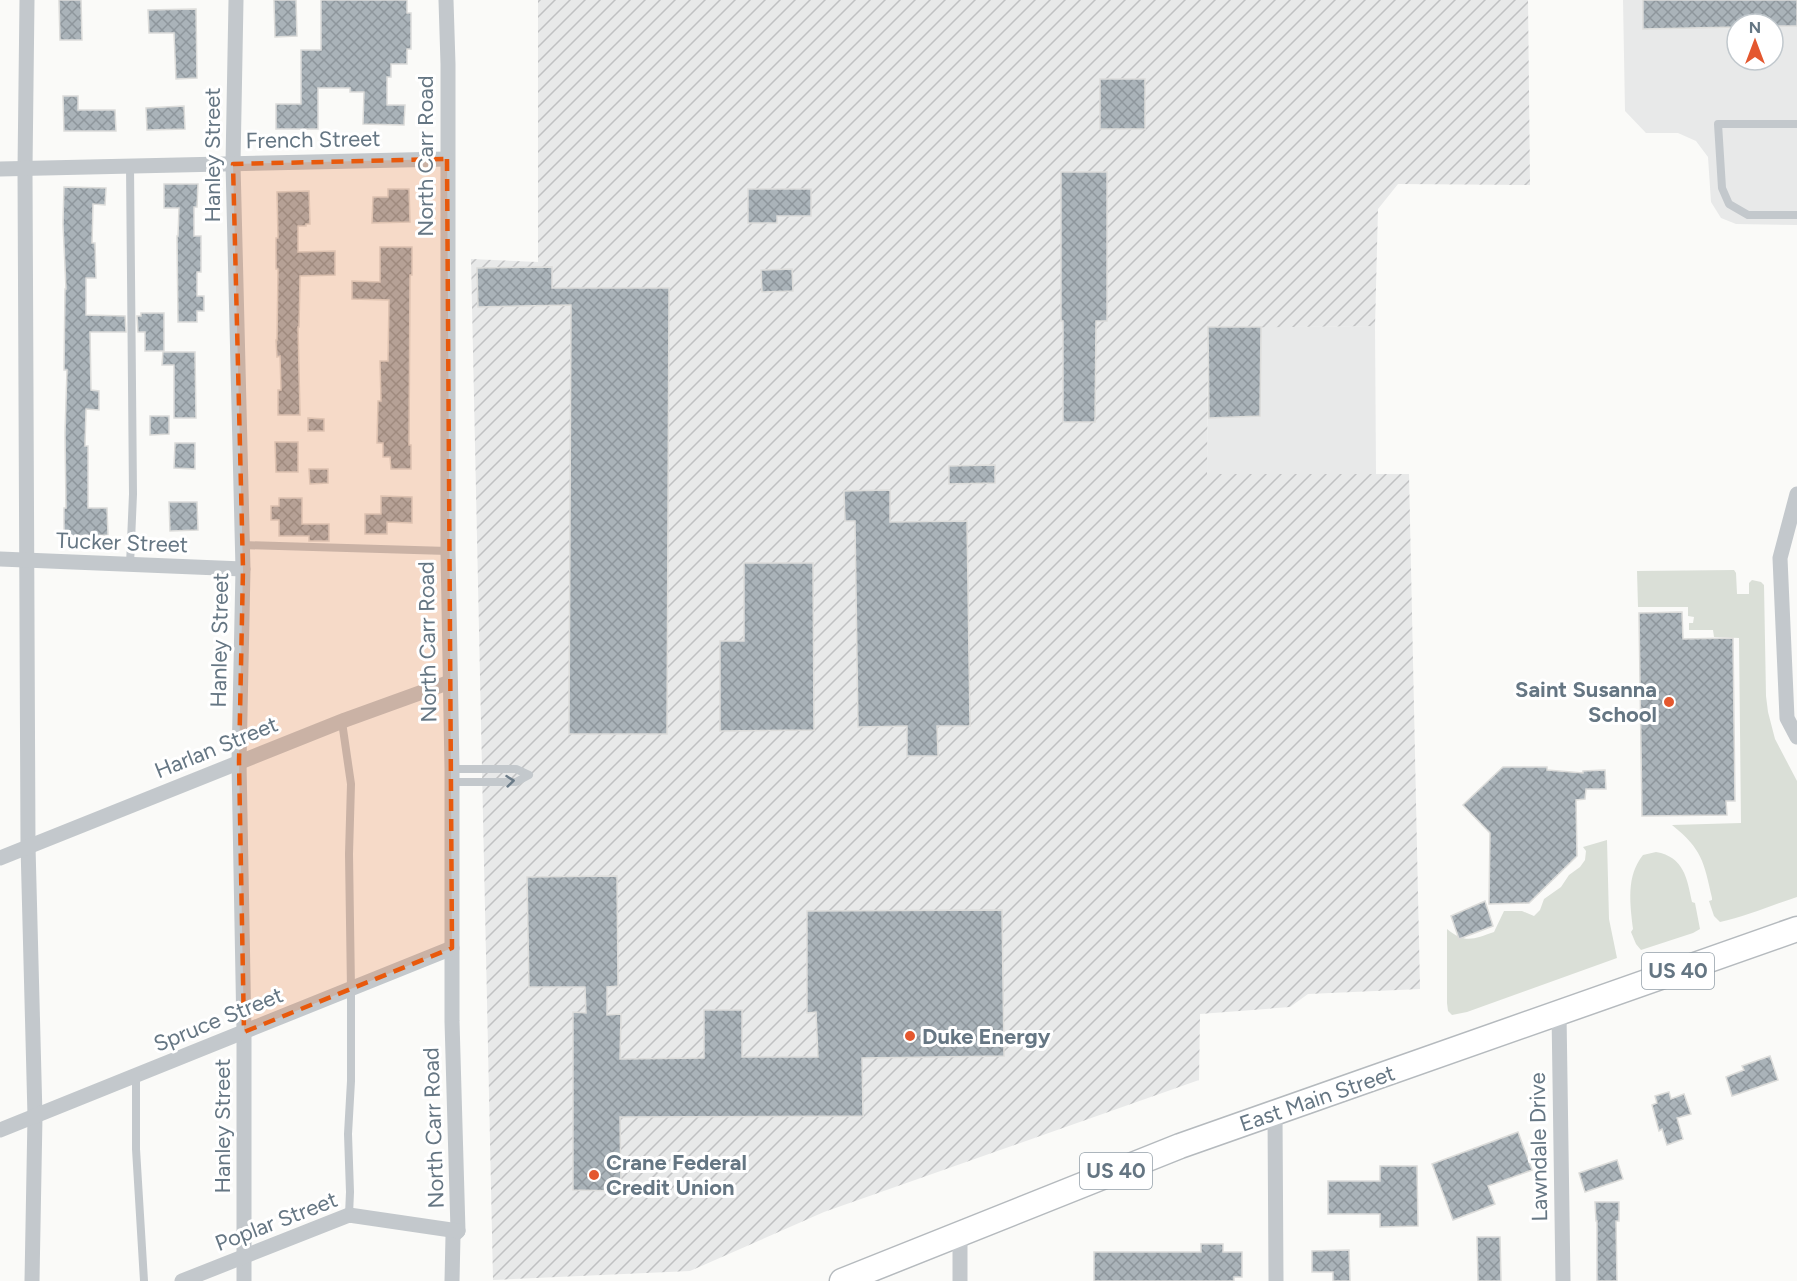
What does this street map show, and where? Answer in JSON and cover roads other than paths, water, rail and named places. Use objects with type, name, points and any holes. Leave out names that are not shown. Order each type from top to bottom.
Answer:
[{"type":"main road","name":"East Main Street","points":[[842,1281],[1180,1146],[1797,929]]},
{"type":"street","points":[[27,0],[25,169],[28,846],[34,1116],[32,1281]]},
{"type":"street","name":"Hanley Street","points":[[236,0],[233,164],[243,569],[239,762],[244,1032],[244,1281]]},
{"type":"street","name":"North Carr Road","points":[[446,0],[448,551],[452,948],[458,1231],[453,1236],[452,1281]]},
{"type":"street","name":"French Street","points":[[0,169],[447,159]]},
{"type":"street","points":[[1797,494],[1780,558],[1787,718],[1797,737]]},
{"type":"street","name":"Tucker Street","points":[[0,559],[243,569]]},
{"type":"street","name":"Harlan Street","points":[[0,858],[239,762],[450,682]]},
{"type":"street","name":"Spruce Street","points":[[0,1130],[452,948]]},
{"type":"street","name":"Lawndale Drive","points":[[1559,1013],[1563,1281]]},
{"type":"street","points":[[1275,1113],[1276,1281]]},
{"type":"street","name":"Poplar Street","points":[[182,1281],[349,1215],[458,1231]]},
{"type":"street","points":[[960,1234],[960,1281]]},
{"type":"lane","points":[[1797,124],[1718,124],[1722,188],[1729,204],[1748,215],[1797,215]]},
{"type":"lane","points":[[130,166],[133,471],[130,565]]},
{"type":"lane","points":[[242,545],[448,551]]},
{"type":"lane","points":[[342,722],[351,784],[349,1215]]},
{"type":"lane","points":[[516,769],[529,775],[516,782],[452,775],[516,769]]},
{"type":"lane","points":[[136,1076],[136,1149],[144,1281]]},
{"type":"place","name":"Saint Susanna School","points":[[1669,702]]},
{"type":"place","name":"Duke Energy","points":[[910,1036]]},
{"type":"place","name":"Crane Federal Credit Union","points":[[594,1175]]}]
